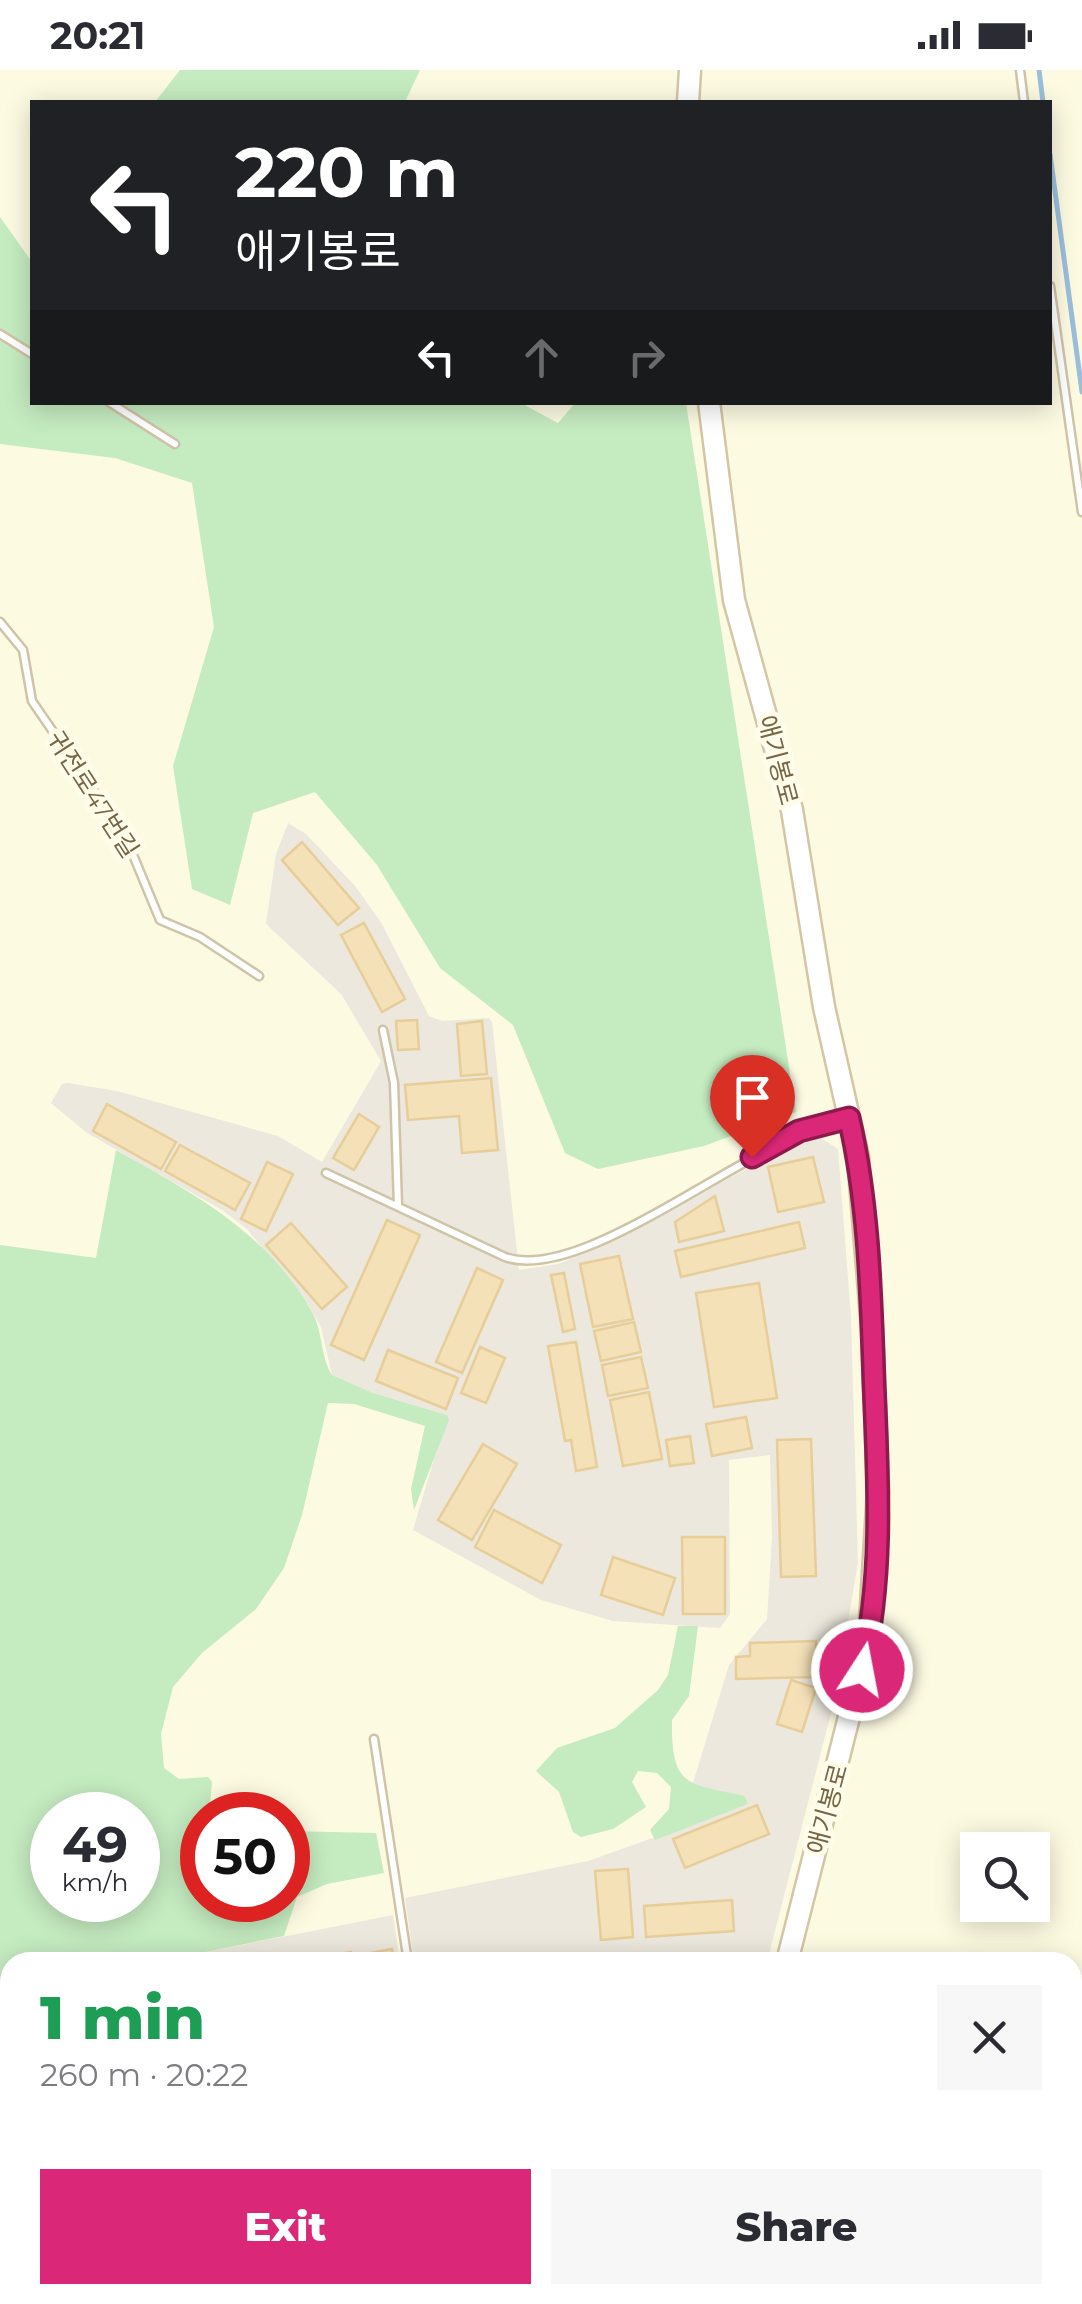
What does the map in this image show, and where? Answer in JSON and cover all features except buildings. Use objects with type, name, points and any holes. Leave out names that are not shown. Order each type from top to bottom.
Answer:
[{"type":"main road","points":[[688,100],[690,70]]},
{"type":"main road","name":"애기봉로","points":[[709,405],[734,600],[792,810],[824,1007],[858,1157],[872,1328],[877,1570],[870,1638],[790,1952]]},
{"type":"lane","points":[[1020,70],[1024,100]]},
{"type":"lane","points":[[1052,300],[1082,512]]},
{"type":"lane","points":[[0,334],[30,353]]},
{"type":"lane","points":[[114,405],[175,444]]},
{"type":"lane","name":"귀전로47번길","points":[[0,622],[23,650],[32,701],[126,838],[160,920],[200,937],[259,976]]},
{"type":"lane","points":[[383,1030],[394,1083],[398,1206]]},
{"type":"lane","points":[[326,1172],[516,1261],[568,1253],[618,1232],[799,1131],[849,1118]]},
{"type":"lane","points":[[374,1739],[406,1952]]},
{"type":"shaded area","points":[[288,823],[306,834],[356,887],[382,924],[429,1016],[442,1021],[489,1018],[492,1022],[519,1270],[558,1264],[600,1247],[805,1138],[816,1135],[838,1149],[851,1317],[858,1562],[836,1694],[770,1952],[413,1952],[405,1898],[588,1861],[748,1804],[745,1796],[692,1786],[729,1665],[767,1619],[772,1537],[770,1455],[729,1460],[730,1614],[720,1628],[613,1621],[541,1600],[413,1530],[447,1415],[373,1393],[332,1375],[321,1327],[309,1306],[247,1229],[222,1210],[87,1133],[51,1103],[62,1084],[117,1091],[278,1136],[322,1162],[381,1061],[341,994],[266,924],[276,854]]},
{"type":"shaded area","points":[[393,1915],[399,1952],[206,1952]]},
{"type":"green space","points":[[180,70],[420,70],[406,100],[157,100]]},
{"type":"green space","points":[[0,217],[30,259],[30,405],[525,405],[558,423],[573,405],[686,405],[796,1112],[704,1146],[598,1169],[565,1153],[513,1025],[440,968],[377,865],[315,792],[253,813],[230,905],[192,889],[173,766],[214,627],[192,483],[115,458],[0,444]]},
{"type":"green space","points":[[116,1150],[225,1216],[272,1258],[311,1310],[332,1375],[373,1393],[447,1415],[449,1420],[414,1510],[411,1489],[425,1426],[354,1404],[328,1403],[302,1515],[284,1568],[256,1609],[202,1653],[173,1687],[161,1734],[164,1768],[179,1779],[208,1777],[212,1782],[211,1792],[180,1792],[180,1922],[289,1922],[284,1936],[206,1952],[0,1952],[0,1245],[96,1258]]},
{"type":"green space","points":[[678,1626],[698,1626],[689,1696],[672,1720],[675,1759],[687,1779],[745,1796],[748,1804],[655,1840],[650,1830],[669,1809],[671,1787],[657,1773],[638,1771],[632,1782],[646,1807],[613,1829],[581,1837],[573,1832],[559,1792],[536,1771],[557,1748],[615,1728],[658,1690],[668,1675]]},
{"type":"green space","points":[[310,1832],[376,1833],[384,1873],[327,1884],[310,1891]]},
{"type":"waterway","points":[[1039,70],[1043,100]]},
{"type":"waterway","points":[[1052,169],[1082,392]]},
{"type":"route","points":[[752,1157],[799,1131],[849,1118],[858,1157],[866,1231],[878,1491],[877,1570],[870,1638],[862,1670]]}]
